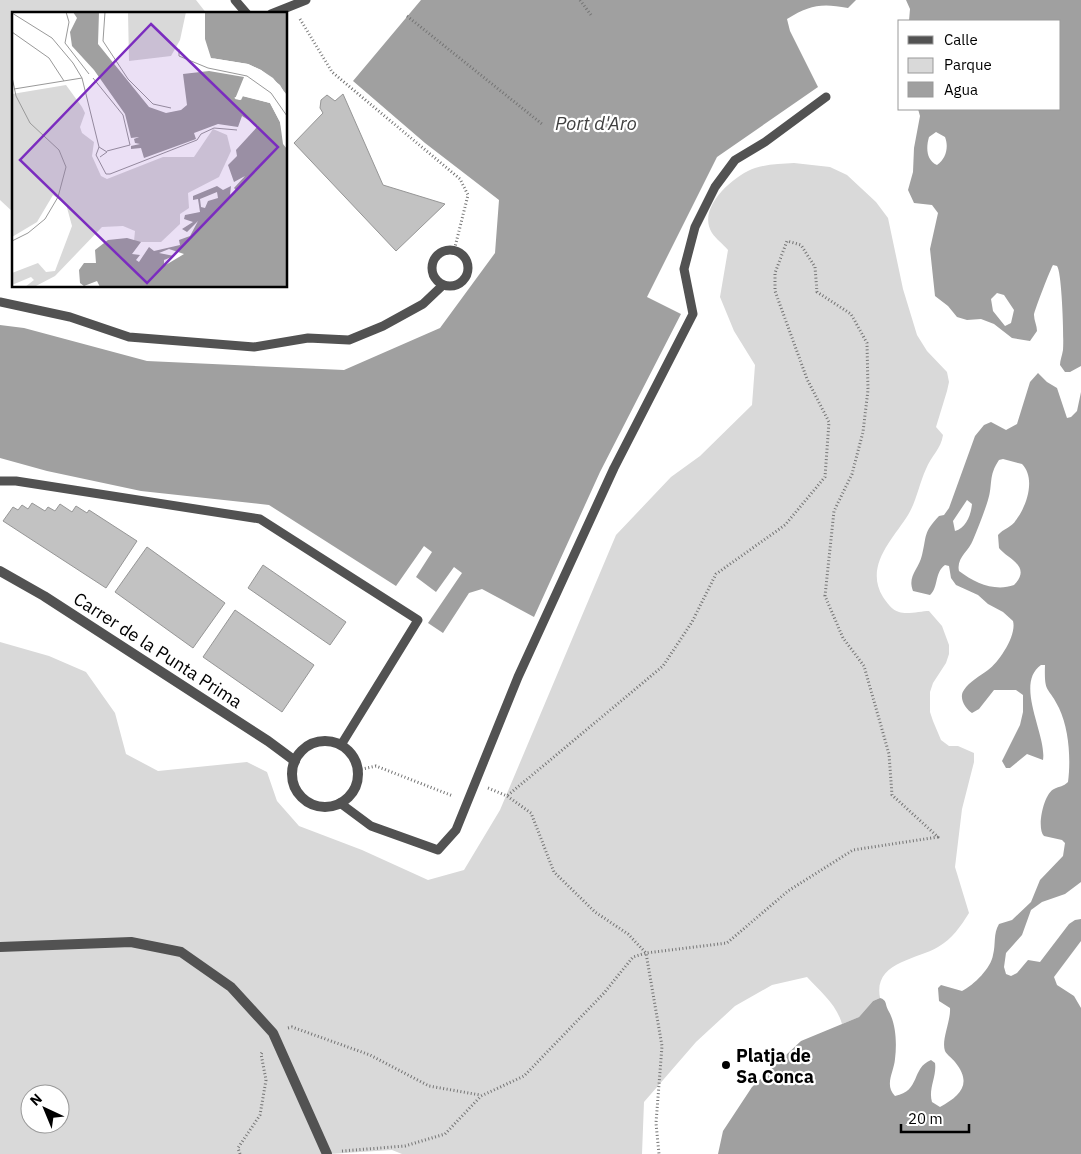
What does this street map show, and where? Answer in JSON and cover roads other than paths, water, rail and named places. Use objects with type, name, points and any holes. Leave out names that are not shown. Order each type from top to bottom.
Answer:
[{"type":"street","name":"Carrer de la Punta Prima","points":[[0,571],[44,596],[295,760]]},
{"type":"street","points":[[327,741],[341,745],[352,756],[358,770],[354,789],[340,803],[323,807],[306,801],[292,778],[295,760],[304,749],[312,744],[327,741]]},
{"type":"street","points":[[0,947],[131,942],[181,952],[231,987],[274,1033],[326,1153]]},
{"type":"lane","points":[[235,0],[246,12]]},
{"type":"lane","points":[[276,12],[306,0]]},
{"type":"lane","points":[[340,803],[371,826],[438,850],[456,830],[518,677],[614,468],[694,314],[684,270],[695,227],[715,187],[735,160],[765,142],[826,97]]},
{"type":"lane","points":[[0,302],[70,317],[129,337],[254,347],[308,338],[349,340],[384,326],[423,304],[443,285],[452,286],[461,283],[467,276],[468,266],[464,258],[454,251],[448,250],[439,254],[433,262],[432,271],[435,280],[443,285]]},
{"type":"lane","points":[[0,481],[16,481],[260,519],[418,620],[341,745]]},
{"type":"water","name":"Port d'Aro","points":[[421,0],[856,0],[848,8],[816,6],[787,19],[790,31],[818,87],[717,157],[647,297],[681,314],[600,472],[534,617],[482,589],[469,593],[443,633],[428,623],[462,573],[454,567],[436,592],[416,577],[432,552],[424,546],[396,586],[269,505],[141,491],[47,471],[0,458],[0,325],[24,328],[147,361],[344,370],[440,328],[495,253],[499,200],[425,143],[353,81]]},
{"type":"water","points":[[906,0],[1081,0],[1081,366],[1070,372],[1065,372],[1060,365],[1063,350],[1063,320],[1057,266],[1053,265],[1037,306],[1034,315],[1037,331],[1030,341],[1012,338],[994,324],[981,319],[967,320],[957,317],[948,306],[935,296],[930,249],[938,213],[932,205],[914,203],[908,190],[913,172],[914,148],[920,116],[918,110],[1061,110],[1061,20],[909,20],[910,9]],"holes":[[[936,132],[945,137],[947,145],[945,156],[937,165],[929,157],[927,149],[929,137]],[[997,293],[1004,295],[1014,310],[1011,323],[1005,326],[993,311],[991,299]]]},
{"type":"water","points":[[1038,373],[1057,388],[1067,418],[1077,411],[1081,392],[1081,882],[1065,894],[1042,902],[1031,910],[1022,935],[1006,953],[1004,967],[1006,974],[1011,976],[1017,973],[1028,960],[1040,962],[1069,924],[1081,919],[1081,941],[1054,977],[1057,985],[1074,996],[1081,1008],[1081,1154],[718,1154],[723,1131],[752,1087],[801,1041],[859,1017],[873,1001],[880,998],[886,1002],[895,1033],[895,1059],[890,1087],[895,1096],[903,1093],[913,1085],[921,1068],[931,1060],[935,1063],[931,1092],[932,1102],[940,1107],[958,1094],[962,1089],[963,1077],[944,1047],[950,1008],[939,1001],[938,988],[941,985],[962,991],[981,976],[992,960],[999,924],[1012,920],[1031,902],[1040,880],[1063,856],[1065,843],[1062,840],[1044,836],[1041,826],[1042,811],[1050,792],[1068,782],[1069,764],[1065,725],[1059,708],[1046,686],[1045,665],[1041,665],[1033,674],[1030,684],[1033,710],[1041,737],[1043,760],[1027,754],[1010,768],[1006,768],[1002,761],[1020,725],[1023,712],[1023,695],[1016,690],[994,690],[979,709],[972,713],[967,709],[962,700],[962,693],[969,684],[992,666],[1002,655],[1010,641],[1014,627],[1013,621],[978,595],[956,585],[951,578],[949,566],[945,565],[939,572],[935,588],[930,595],[913,591],[911,581],[921,560],[928,531],[939,516],[944,515],[949,508],[975,436],[984,425],[991,422],[1006,430],[1017,424],[1030,382]],"holes":[[[1003,459],[1022,464],[1029,477],[1029,484],[1024,507],[1020,514],[1012,524],[998,535],[999,548],[1016,563],[1021,573],[1014,585],[992,587],[978,583],[959,571],[959,562],[971,544],[983,515],[993,471],[999,460]],[[967,500],[972,504],[969,517],[965,524],[955,531],[953,521]]]},
{"type":"place","name":"Platja de Sa Conca","points":[[726,1065]]}]
